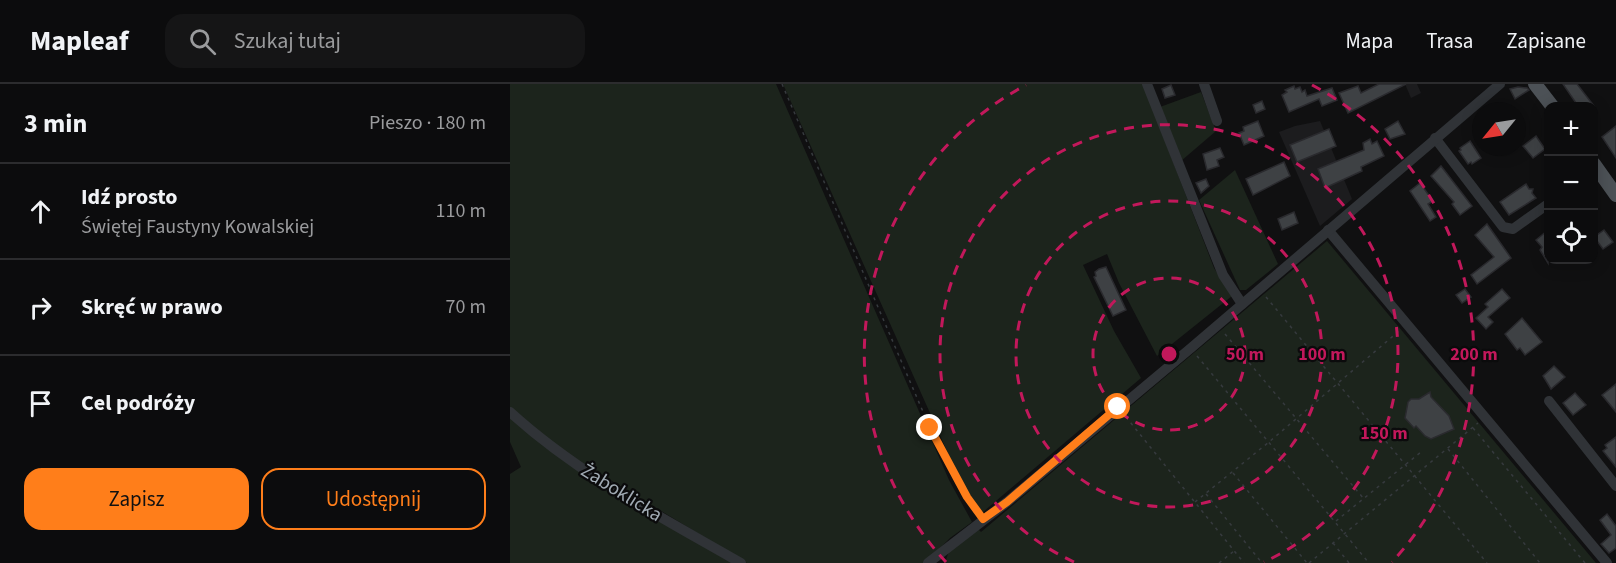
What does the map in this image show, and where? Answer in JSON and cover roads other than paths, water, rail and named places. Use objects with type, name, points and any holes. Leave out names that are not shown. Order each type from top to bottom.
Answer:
[{"type":"main road","points":[[1535,84],[1549,102]]},
{"type":"main road","points":[[1598,171],[1616,195]]},
{"type":"street","points":[[1147,84],[1223,275],[1242,304]]},
{"type":"street","points":[[1204,84],[1217,121]]},
{"type":"street","points":[[928,563],[940,558],[983,519],[1007,502],[1191,348],[1500,84]]},
{"type":"street","points":[[1435,138],[1503,227],[1513,229],[1544,207]]},
{"type":"street","points":[[1328,230],[1606,563]]},
{"type":"street","points":[[1549,400],[1616,486]]},
{"type":"street","name":"Żaboklicka","points":[[510,412],[548,446],[630,499],[741,563]]}]
